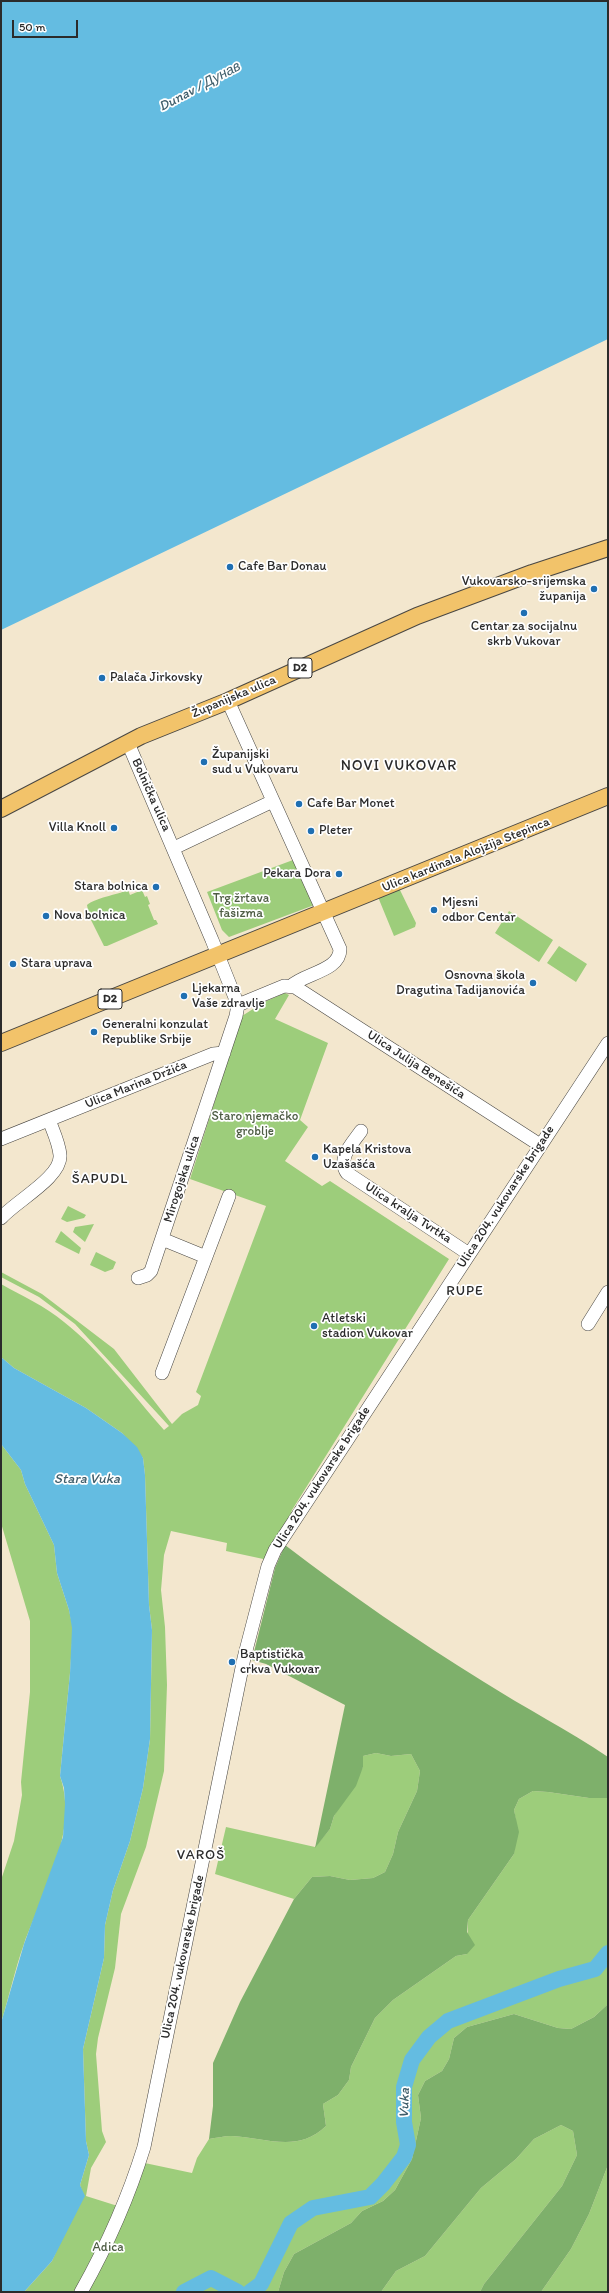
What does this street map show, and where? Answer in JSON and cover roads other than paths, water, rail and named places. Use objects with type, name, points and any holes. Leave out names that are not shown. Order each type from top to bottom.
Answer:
[{"type":"main road","name":"Županijska ulica","points":[[1,808],[128,743],[417,616],[524,575],[608,548]]},
{"type":"main road","name":"Ulica kardinala Alojzija Stepinca","points":[[325,913],[608,796]]},
{"type":"main road","name":"D2","points":[[1,1043],[325,913]]},
{"type":"street","points":[[218,956],[238,1005],[284,986],[291,986],[303,977],[332,965],[339,957],[340,948],[228,700]]},
{"type":"street","name":"Bolnička ulica","points":[[128,743],[174,848],[218,956]]},
{"type":"street","name":"Bolnička ulica","points":[[174,848],[273,801]]},
{"type":"street","name":"Ulica Julija Benešića","points":[[291,986],[540,1145]]},
{"type":"street","name":"Mirogojska ulica","points":[[138,1278],[148,1276],[162,1239],[224,1053],[238,1005]]},
{"type":"street","name":"Ulica 204. vukovarske brigade","points":[[81,2292],[106,2247],[126,2202],[140,2162],[244,1658],[268,1566],[277,1546],[608,1043]]},
{"type":"street","name":"Ulica Marina Držića","points":[[1,1139],[213,1054],[224,1053]]},
{"type":"street","points":[[1,1218],[9,1209],[51,1178],[60,1165],[58,1147],[49,1120]]},
{"type":"street","name":"Ulica kralja Tvrtka","points":[[361,1131],[343,1159],[343,1167],[347,1173],[469,1254]]},
{"type":"street","points":[[162,1373],[229,1196]]},
{"type":"street","name":"Mirogojska ulica","points":[[162,1239],[206,1257]]},
{"type":"street","points":[[588,1324],[608,1292]]},
{"type":"water","name":"Dunav / Дунав","points":[[1,1],[608,1],[608,339],[1,630]]},
{"type":"water","name":"Stara Vuka","points":[[1,1357],[14,1368],[86,1408],[122,1433],[137,1447],[143,1458],[145,1475],[149,1605],[152,1630],[150,1739],[143,1788],[130,1841],[113,1890],[105,1925],[104,1958],[83,2049],[86,2141],[89,2155],[80,2185],[85,2196],[52,2261],[24,2292],[1,2292],[1,2023],[24,1944],[63,1837],[65,1804],[64,1788],[60,1776],[70,1673],[72,1628],[69,1610],[57,1573],[54,1545],[25,1484],[21,1470],[1,1444]]},
{"type":"waterway","name":"Vuka","points":[[250,2292],[261,2284],[291,2223],[313,2208],[370,2197],[383,2184],[404,2157],[408,2145],[404,2122],[404,2087],[412,2060],[429,2037],[448,2021],[559,1979],[595,1969],[608,1953]]},
{"type":"waterway","name":"Vuka","points":[[184,2292],[211,2278],[238,2292]]},
{"type":"place","name":"Cafe Bar Donau","points":[[230,567]]},
{"type":"place","name":"Vukovarsko-srijemska županija","points":[[594,589]]},
{"type":"place","name":"Centar za socijalnu skrb Vukovar","points":[[524,613]]},
{"type":"place","name":"Palača Jirkovsky","points":[[102,678]]},
{"type":"place","name":"Županijski sud u Vukovaru","points":[[204,762]]},
{"type":"place","name":"Cafe Bar Monet","points":[[299,804]]},
{"type":"place","name":"Villa Knoll","points":[[114,828]]},
{"type":"place","name":"Pleter","points":[[311,831]]},
{"type":"place","name":"Pekara Dora","points":[[339,874]]},
{"type":"place","name":"Stara bolnica","points":[[156,887]]},
{"type":"place","name":"Mjesni odbor Centar","points":[[434,910]]},
{"type":"place","name":"Nova bolnica","points":[[46,916]]},
{"type":"place","name":"Stara uprava","points":[[13,964]]},
{"type":"place","name":"Osnovna škola Dragutina Tadijanovića","points":[[533,983]]},
{"type":"place","name":"Ljekarna Vaše zdravlje","points":[[184,996]]},
{"type":"place","name":"Generalni konzulat Republike Srbije","points":[[94,1032]]},
{"type":"place","name":"Kapela Kristova Uzašašća","points":[[315,1157]]},
{"type":"place","name":"Atletski stadion Vukovar","points":[[314,1326]]},
{"type":"place","name":"Baptistička crkva Vukovar","points":[[232,1662]]},
{"type":"district","name":"NOVI VUKOVAR","points":[[399,766]]},
{"type":"district","name":"ŠAPUDL","points":[[100,1179]]},
{"type":"district","name":"RUPE","points":[[465,1291]]},
{"type":"district","name":"VAROŠ","points":[[201,1855]]},
{"type":"park label","name":"Trg žrtava fašizma","points":[[241,906]]},
{"type":"park label","name":"Staro njemačko groblje","points":[[255,1124]]},
{"type":"park label","name":"Adica","points":[[108,2248]]}]
